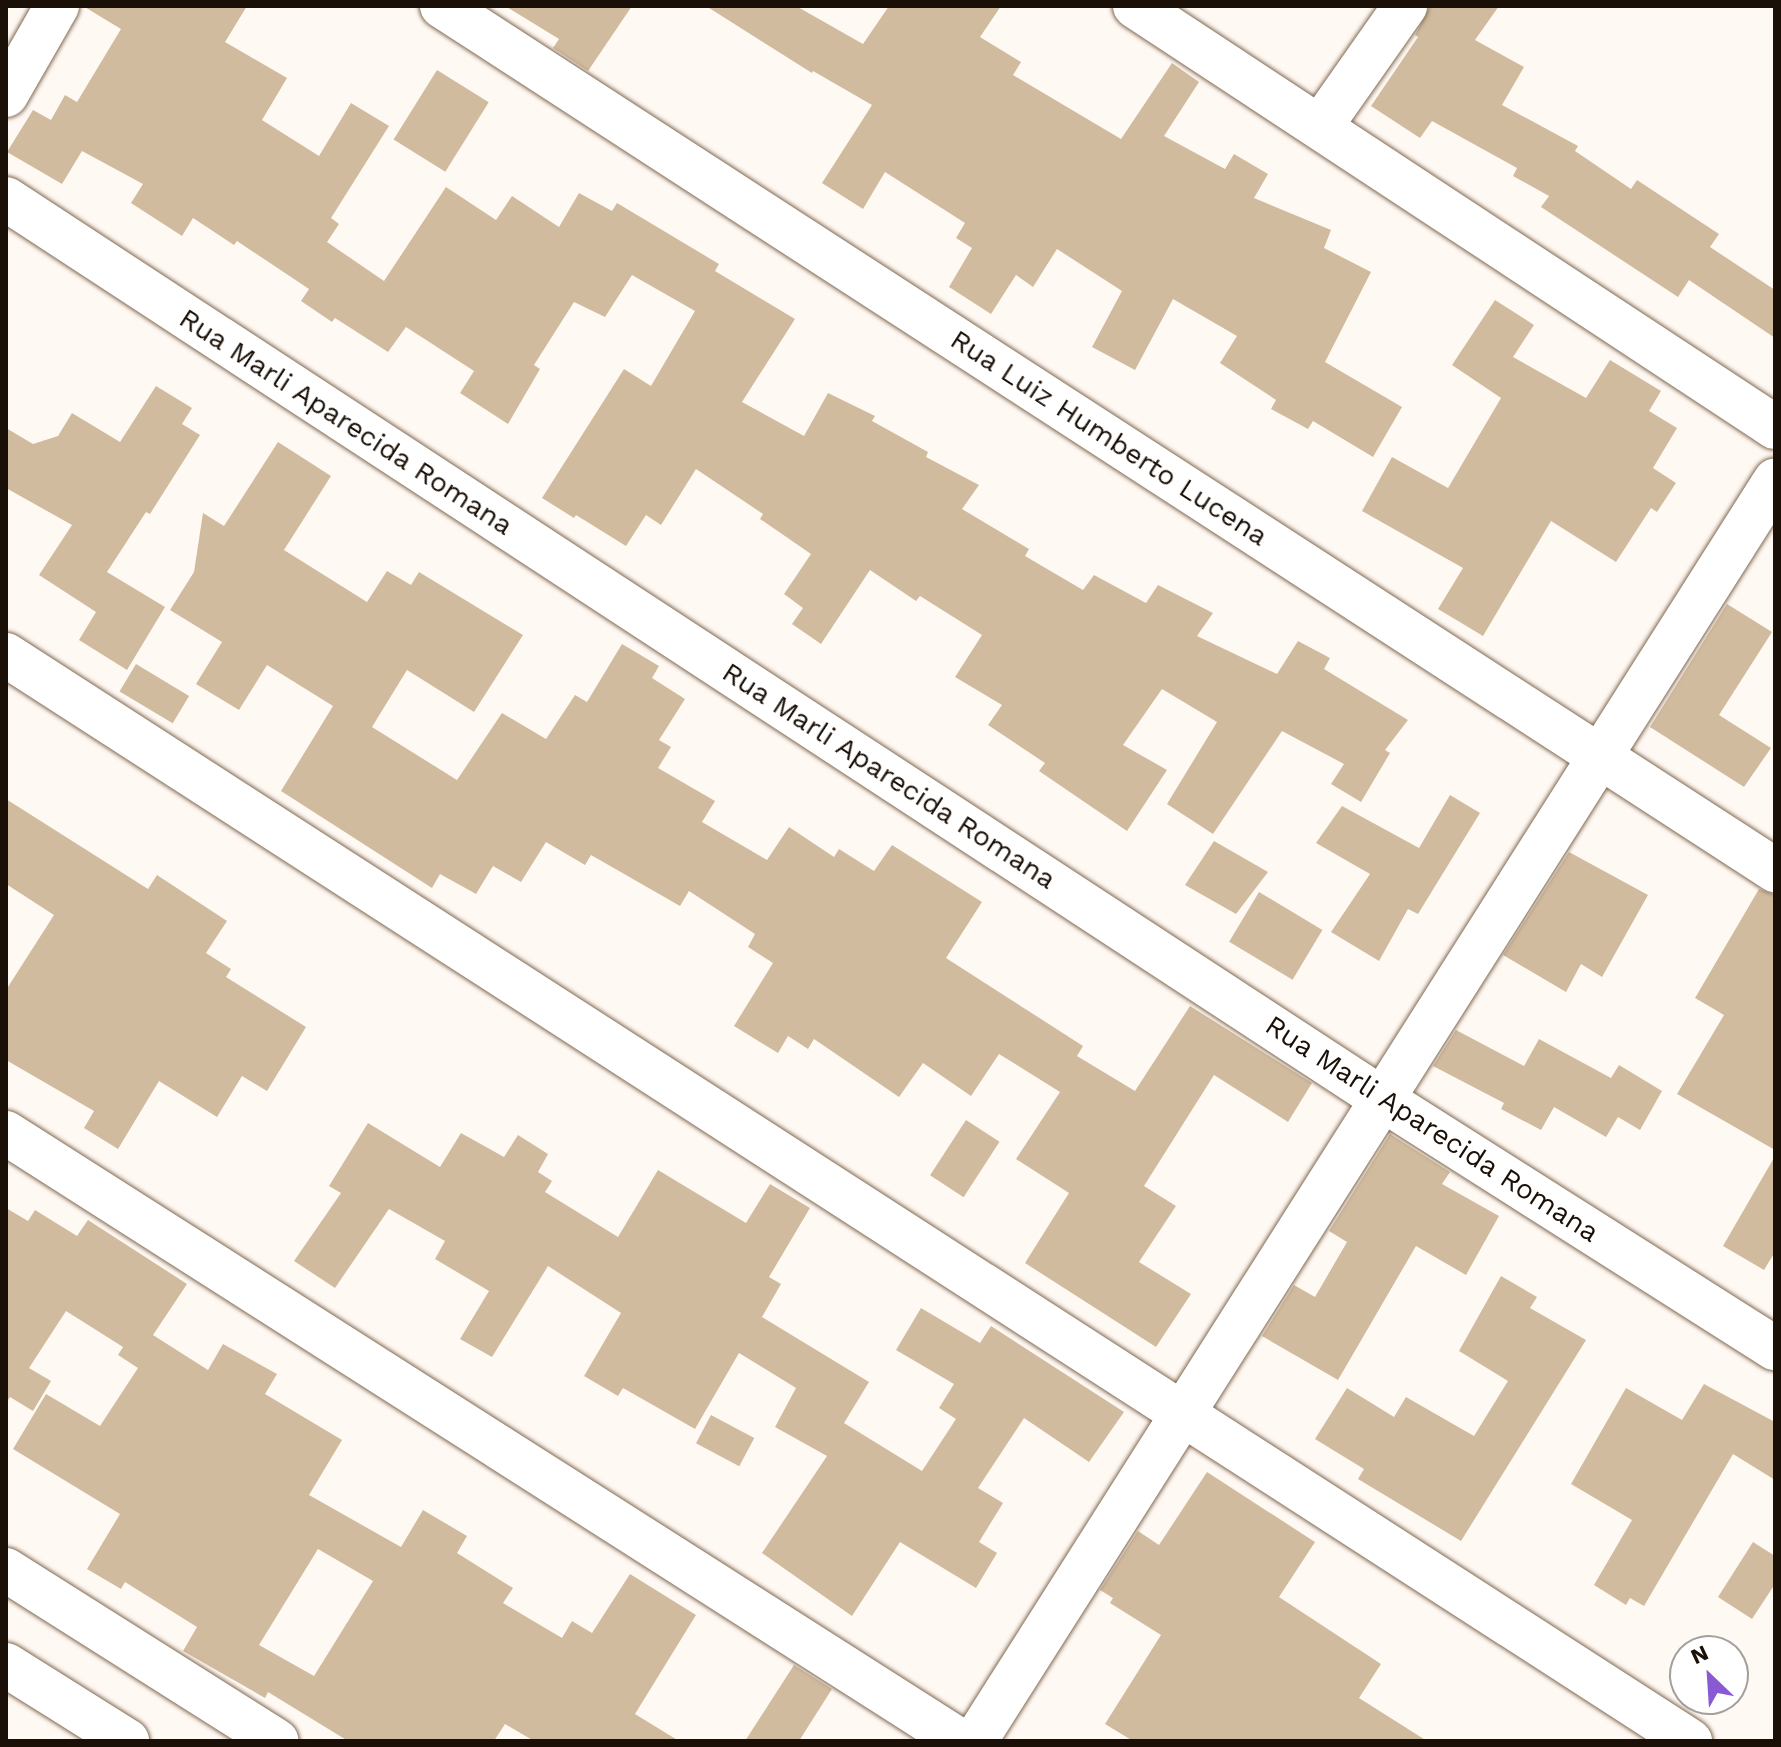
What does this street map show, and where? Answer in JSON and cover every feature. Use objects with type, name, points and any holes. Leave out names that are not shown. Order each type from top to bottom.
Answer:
[{"type":"street","points":[[6,95],[57,6]]},
{"type":"street","name":"Rua Luiz Humberto Lucena","points":[[442,6],[1775,870]]},
{"type":"street","points":[[1135,6],[1775,427]]},
{"type":"street","points":[[1320,127],[1405,6]]},
{"type":"street","name":"Rua Marli Aparecida Romana","points":[[6,199],[1382,1099],[1775,1348]]},
{"type":"street","points":[[975,1741],[1775,481]]},
{"type":"street","points":[[6,655],[1690,1741]]},
{"type":"street","points":[[6,1133],[960,1741]]},
{"type":"street","points":[[6,1570],[276,1741]]},
{"type":"street","points":[[6,1665],[127,1741]]},
{"type":"building","points":[[83,6],[247,6],[225,42],[287,78],[262,120],[319,156],[351,103],[389,126],[331,218],[339,224],[327,242],[384,281],[446,187],[496,220],[512,196],[559,227],[579,193],[612,211],[617,203],[719,264],[715,271],[795,319],[742,402],[804,436],[828,393],[875,416],[872,421],[928,452],[926,457],[979,485],[962,509],[1029,549],[1025,556],[1083,590],[1094,575],[1146,603],[1158,585],[1213,613],[1197,636],[1277,674],[1298,641],[1330,658],[1324,669],[1408,720],[1385,750],[1390,753],[1361,802],[1331,784],[1344,764],[1282,731],[1213,834],[1167,804],[1217,722],[1162,689],[1123,745],[1167,770],[1127,831],[1039,771],[1045,763],[988,725],[1002,705],[955,677],[982,635],[920,596],[916,601],[870,570],[821,644],[792,624],[803,608],[784,594],[811,554],[760,519],[763,514],[696,469],[661,525],[646,515],[626,546],[576,515],[574,518],[542,498],[624,369],[651,386],[695,311],[632,275],[605,317],[574,302],[534,365],[540,369],[508,424],[460,393],[474,371],[406,327],[388,352],[335,318],[332,322],[301,301],[309,289],[237,241],[234,245],[193,218],[182,236],[131,203],[143,184],[82,151],[62,184],[7,152],[33,110],[51,120],[65,95],[77,102],[121,29]]},
{"type":"building","points":[[505,6],[632,6],[588,71],[553,48],[559,39]]},
{"type":"building","points":[[706,6],[796,6],[863,44],[889,6],[1001,6],[980,37],[1021,62],[1013,75],[1121,139],[1172,63],[1199,82],[1164,136],[1225,169],[1234,154],[1268,174],[1254,198],[1331,230],[1324,248],[1371,272],[1325,362],[1402,407],[1373,457],[1313,421],[1308,429],[1271,409],[1276,400],[1220,363],[1237,336],[1173,299],[1135,370],[1092,347],[1122,291],[1057,249],[1033,287],[1016,275],[991,314],[949,287],[972,248],[956,238],[965,223],[885,172],[863,209],[822,183],[872,105],[812,73]]},
{"type":"building","points":[[1430,6],[1499,6],[1475,40],[1524,67],[1502,105],[1578,146],[1575,151],[1631,189],[1637,180],[1719,234],[1710,247],[1775,290],[1775,338],[1689,280],[1678,297],[1541,207],[1549,196],[1513,176],[1517,168],[1432,121],[1420,138],[1371,106],[1418,37],[1415,35]]},
{"type":"building","points":[[437,70],[489,102],[445,172],[394,140]]},
{"type":"building","points":[[1495,300],[1534,325],[1513,357],[1586,398],[1610,360],[1661,391],[1649,411],[1677,428],[1653,468],[1676,483],[1657,512],[1651,508],[1616,562],[1551,521],[1483,636],[1438,609],[1463,568],[1362,511],[1392,457],[1448,488],[1501,398],[1452,365]]},
{"type":"building","points":[[156,386],[192,408],[182,424],[200,435],[150,514],[146,512],[107,572],[165,607],[127,670],[79,640],[96,612],[39,575],[72,525],[6,488],[6,428],[33,444],[58,436],[72,413],[120,442]]},
{"type":"building","points":[[278,442],[331,476],[284,550],[367,602],[387,571],[411,585],[419,572],[523,635],[474,712],[407,670],[372,727],[457,780],[502,713],[546,739],[575,695],[587,702],[622,644],[659,666],[652,678],[685,699],[659,740],[671,747],[658,768],[715,801],[702,822],[767,860],[789,827],[834,857],[839,849],[874,871],[892,845],[982,902],[946,958],[1083,1046],[1077,1056],[1135,1091],[1190,1006],[1312,1083],[1288,1122],[1214,1075],[1144,1186],[1176,1206],[1139,1262],[1191,1294],[1156,1347],[1025,1263],[1069,1193],[1016,1159],[1060,1092],[999,1054],[971,1096],[923,1063],[899,1097],[814,1039],[808,1049],[788,1036],[778,1053],[734,1026],[773,963],[748,947],[755,934],[689,891],[680,906],[591,855],[585,865],[546,842],[521,882],[493,866],[476,894],[440,874],[432,888],[281,791],[333,706],[267,665],[239,710],[196,684],[222,642],[170,610],[194,572],[203,513],[224,526]]},
{"type":"building","points":[[1727,604],[1772,632],[1719,715],[1771,748],[1744,787],[1650,727]]},
{"type":"building","points":[[136,664],[189,696],[173,723],[120,691]]},
{"type":"building","points":[[1450,795],[1480,813],[1418,914],[1408,909],[1379,961],[1331,932],[1370,874],[1316,843],[1342,806],[1419,848]]},
{"type":"building","points":[[6,799],[148,889],[157,875],[227,921],[206,953],[231,969],[226,977],[306,1027],[267,1091],[242,1076],[217,1117],[159,1081],[118,1149],[84,1128],[94,1111],[6,1060],[6,990],[54,915],[6,884]]},
{"type":"building","points":[[1214,841],[1268,872],[1236,914],[1185,885]]},
{"type":"building","points":[[1569,852],[1648,895],[1602,977],[1581,964],[1566,992],[1503,955]]},
{"type":"building","points":[[1759,889],[1775,895],[1775,1150],[1677,1094],[1724,1015],[1695,998]]},
{"type":"building","points":[[1259,892],[1322,930],[1293,980],[1229,942]]},
{"type":"building","points":[[1456,1030],[1524,1066],[1539,1039],[1611,1078],[1619,1065],[1662,1091],[1640,1130],[1618,1117],[1606,1137],[1554,1107],[1541,1130],[1501,1109],[1504,1103],[1433,1066]]},
{"type":"building","points":[[966,1120],[1000,1142],[964,1197],[930,1175]]},
{"type":"building","points":[[368,1123],[440,1167],[461,1133],[504,1157],[518,1135],[548,1154],[538,1172],[552,1181],[545,1192],[618,1237],[658,1170],[746,1223],[770,1184],[810,1208],[769,1277],[781,1284],[762,1317],[869,1382],[844,1423],[922,1471],[956,1419],[939,1408],[954,1384],[896,1350],[921,1308],[980,1343],[991,1326],[1124,1412],[1089,1462],[1024,1418],[978,1488],[1003,1503],[979,1542],[997,1553],[976,1588],[900,1542],[852,1616],[762,1553],[827,1456],[775,1427],[796,1388],[739,1353],[695,1429],[623,1388],[618,1396],[584,1376],[621,1313],[548,1266],[492,1357],[460,1339],[489,1291],[435,1259],[445,1241],[389,1209],[335,1288],[294,1261],[341,1193],[329,1186]]},
{"type":"building","points":[[1390,1134],[1450,1172],[1442,1184],[1499,1216],[1466,1275],[1416,1246],[1338,1380],[1262,1336],[1294,1285],[1315,1297],[1347,1242],[1329,1231]]},
{"type":"building","points":[[1775,1156],[1775,1252],[1764,1270],[1723,1246]]},
{"type":"building","points":[[6,1208],[28,1221],[35,1210],[77,1236],[88,1220],[187,1284],[153,1335],[208,1370],[223,1344],[277,1374],[265,1394],[342,1440],[309,1495],[401,1547],[423,1510],[467,1536],[457,1553],[513,1588],[503,1603],[562,1638],[572,1621],[592,1633],[630,1574],[696,1615],[635,1714],[679,1741],[534,1741],[505,1724],[494,1741],[348,1741],[268,1692],[265,1698],[183,1651],[197,1627],[125,1582],[121,1589],[87,1569],[120,1514],[13,1449],[46,1394],[100,1426],[138,1368],[118,1355],[123,1347],[66,1311],[29,1368],[51,1381],[33,1411],[10,1397],[6,1403]],"holes":[[[318,1549],[373,1581],[314,1676],[259,1645]]]},
{"type":"building","points":[[1501,1276],[1537,1297],[1530,1308],[1586,1340],[1461,1541],[1358,1479],[1364,1469],[1315,1439],[1347,1388],[1394,1417],[1406,1397],[1474,1436],[1508,1381],[1459,1351]]},
{"type":"building","points":[[1704,1384],[1775,1422],[1775,1480],[1733,1454],[1644,1606],[1630,1598],[1626,1605],[1594,1585],[1632,1520],[1571,1484],[1626,1388],[1682,1420]]},
{"type":"building","points":[[711,1415],[754,1438],[739,1466],[696,1443]]},
{"type":"building","points":[[1207,1472],[1315,1542],[1279,1597],[1381,1664],[1359,1698],[1427,1741],[1133,1741],[1105,1724],[1161,1635],[1110,1603],[1113,1598],[1100,1590],[1138,1531],[1159,1545]]},
{"type":"building","points":[[1753,1542],[1775,1556],[1775,1584],[1752,1619],[1718,1597]]},
{"type":"building","points":[[794,1665],[832,1689],[799,1741],[745,1741]]}]
